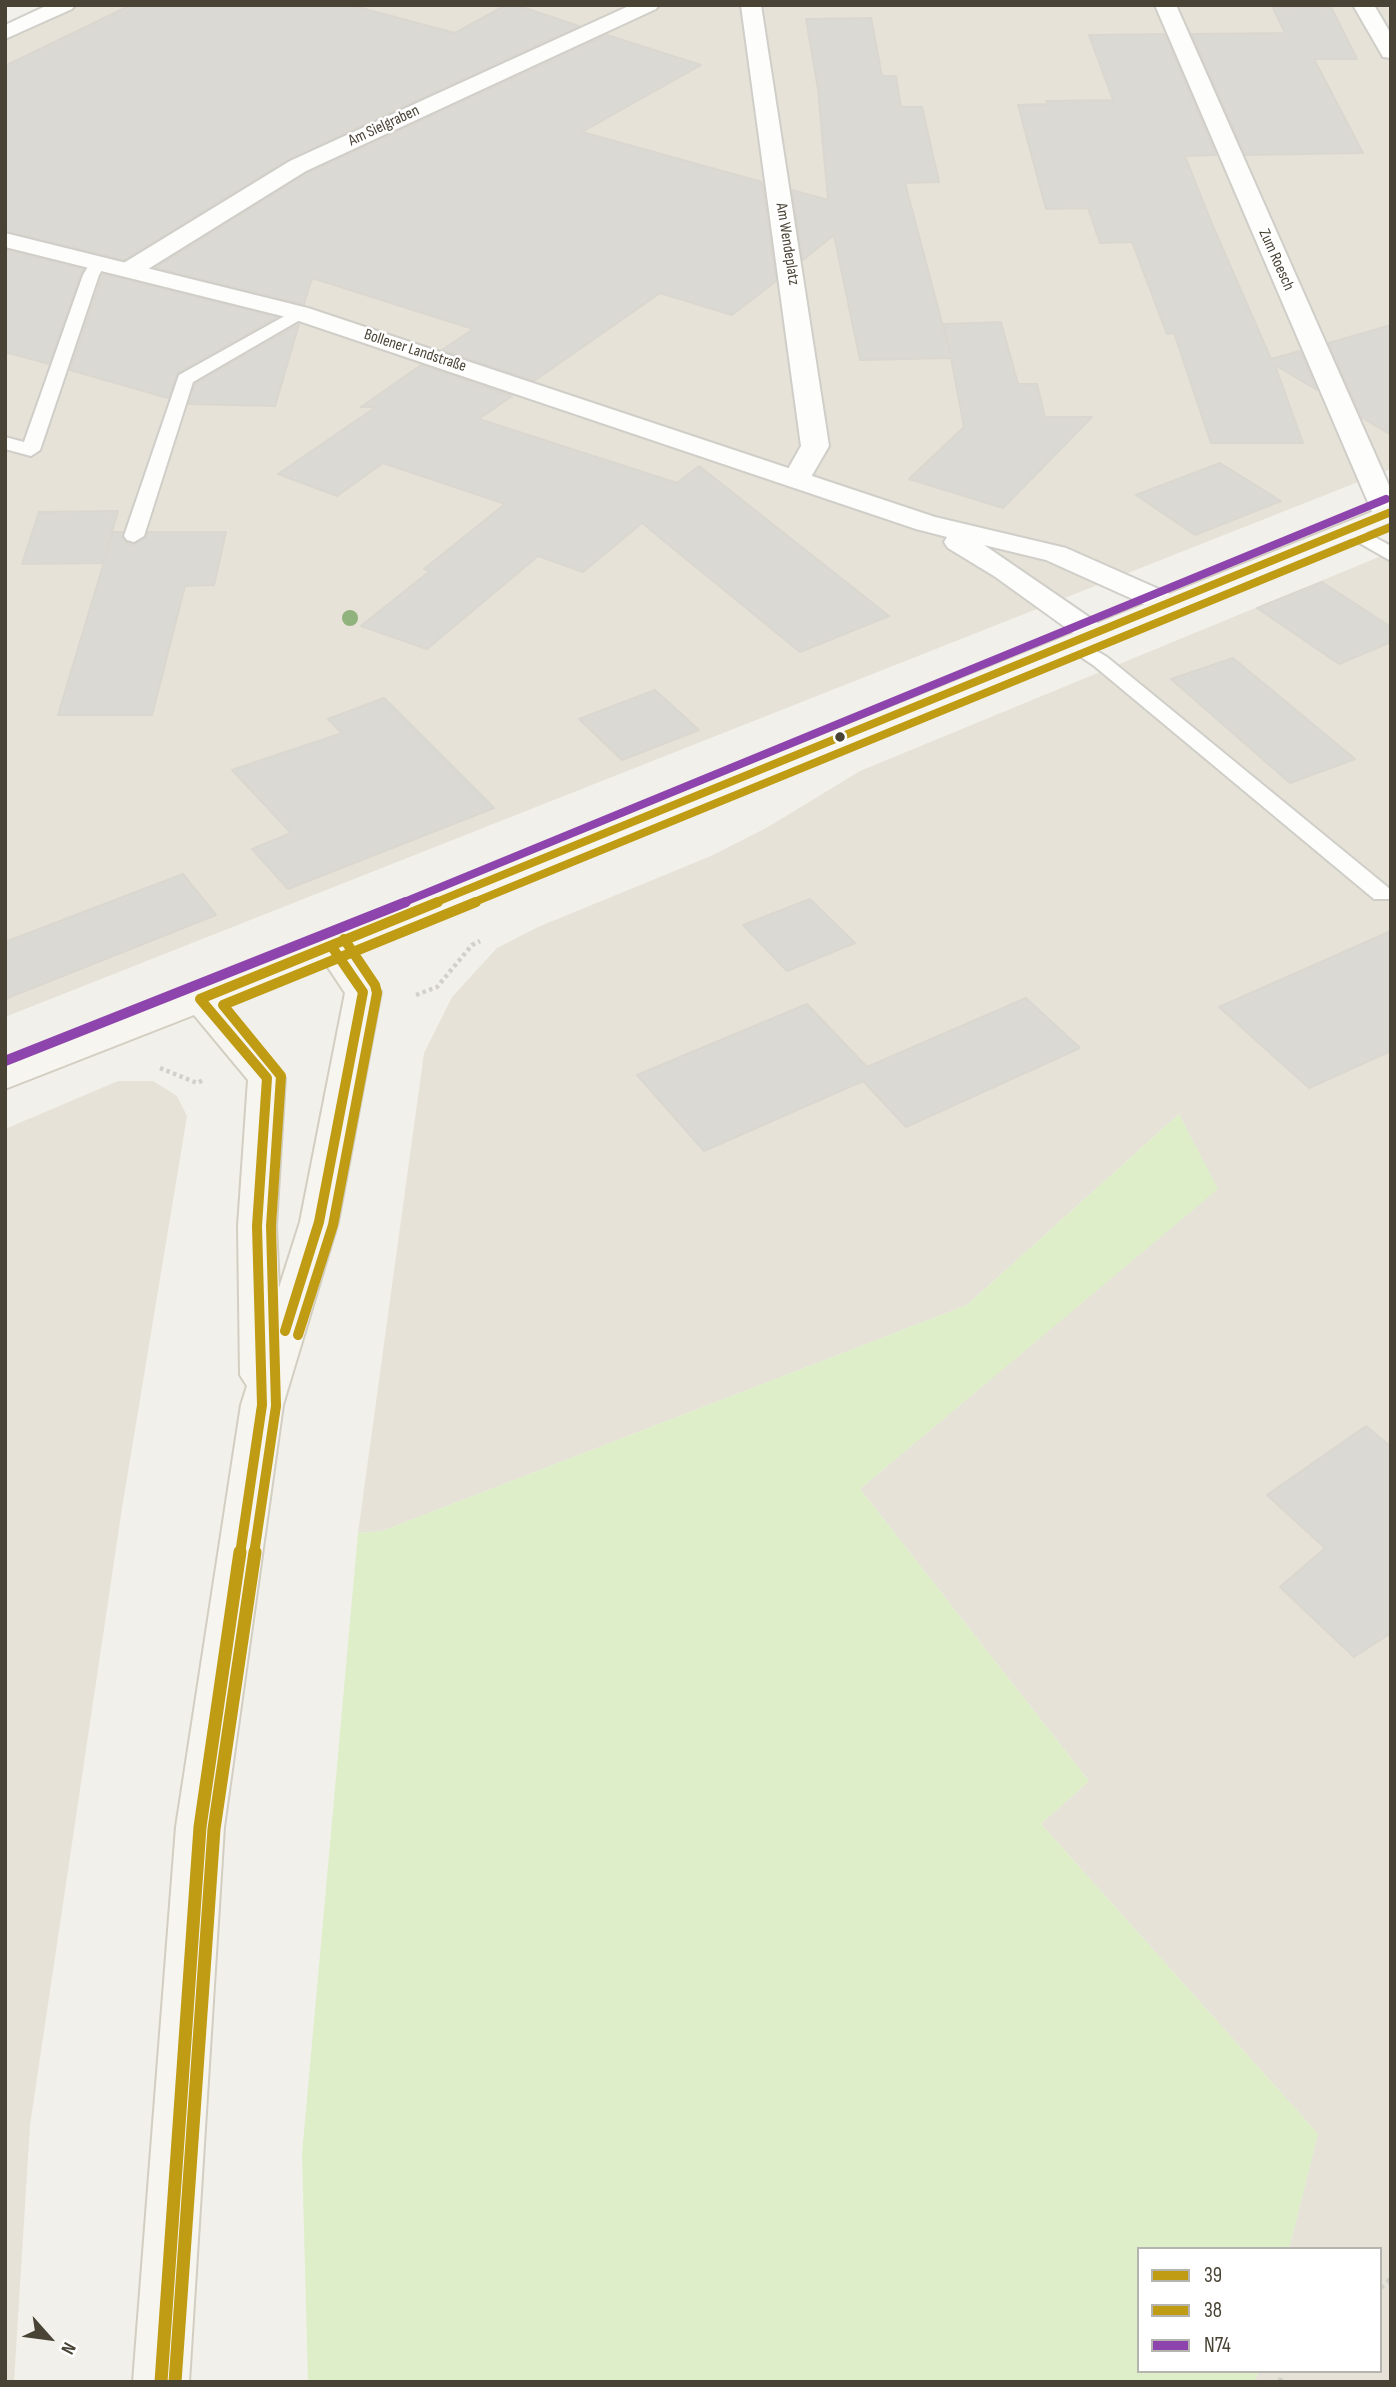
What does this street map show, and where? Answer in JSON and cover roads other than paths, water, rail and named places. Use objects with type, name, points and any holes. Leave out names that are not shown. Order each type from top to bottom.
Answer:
[{"type":"main road","points":[[5,1076],[144,1018],[201,999],[332,947],[1389,513]]},
{"type":"main road","points":[[161,2382],[200,1827],[262,1405],[319,1222],[363,992],[332,947]]},
{"type":"main road","points":[[201,999],[267,1078],[257,1226],[262,1405]]},
{"type":"street","points":[[5,33],[65,5]]},
{"type":"street","name":"Am Sielgraben","points":[[131,269],[298,166],[649,5]]},
{"type":"street","name":"Am Wendeplatz","points":[[751,5],[816,446],[797,478]]},
{"type":"street","name":"Zum Roesch","points":[[1165,5],[1389,513]]},
{"type":"street","points":[[1363,5],[1391,52]]},
{"type":"street","name":"Bollener Landstraße","points":[[5,240],[131,269],[299,313],[926,523],[1056,554],[1168,604]]},
{"type":"street","name":"Bollener Landstraße","points":[[926,523],[1004,570],[1083,638]]},
{"type":"lane","points":[[5,443],[31,450],[91,275],[99,262]]},
{"type":"lane","points":[[134,536],[185,379],[299,313]]},
{"type":"lane","points":[[1349,528],[1391,555]]},
{"type":"lane","points":[[1083,638],[1100,661],[1382,894]]}]
